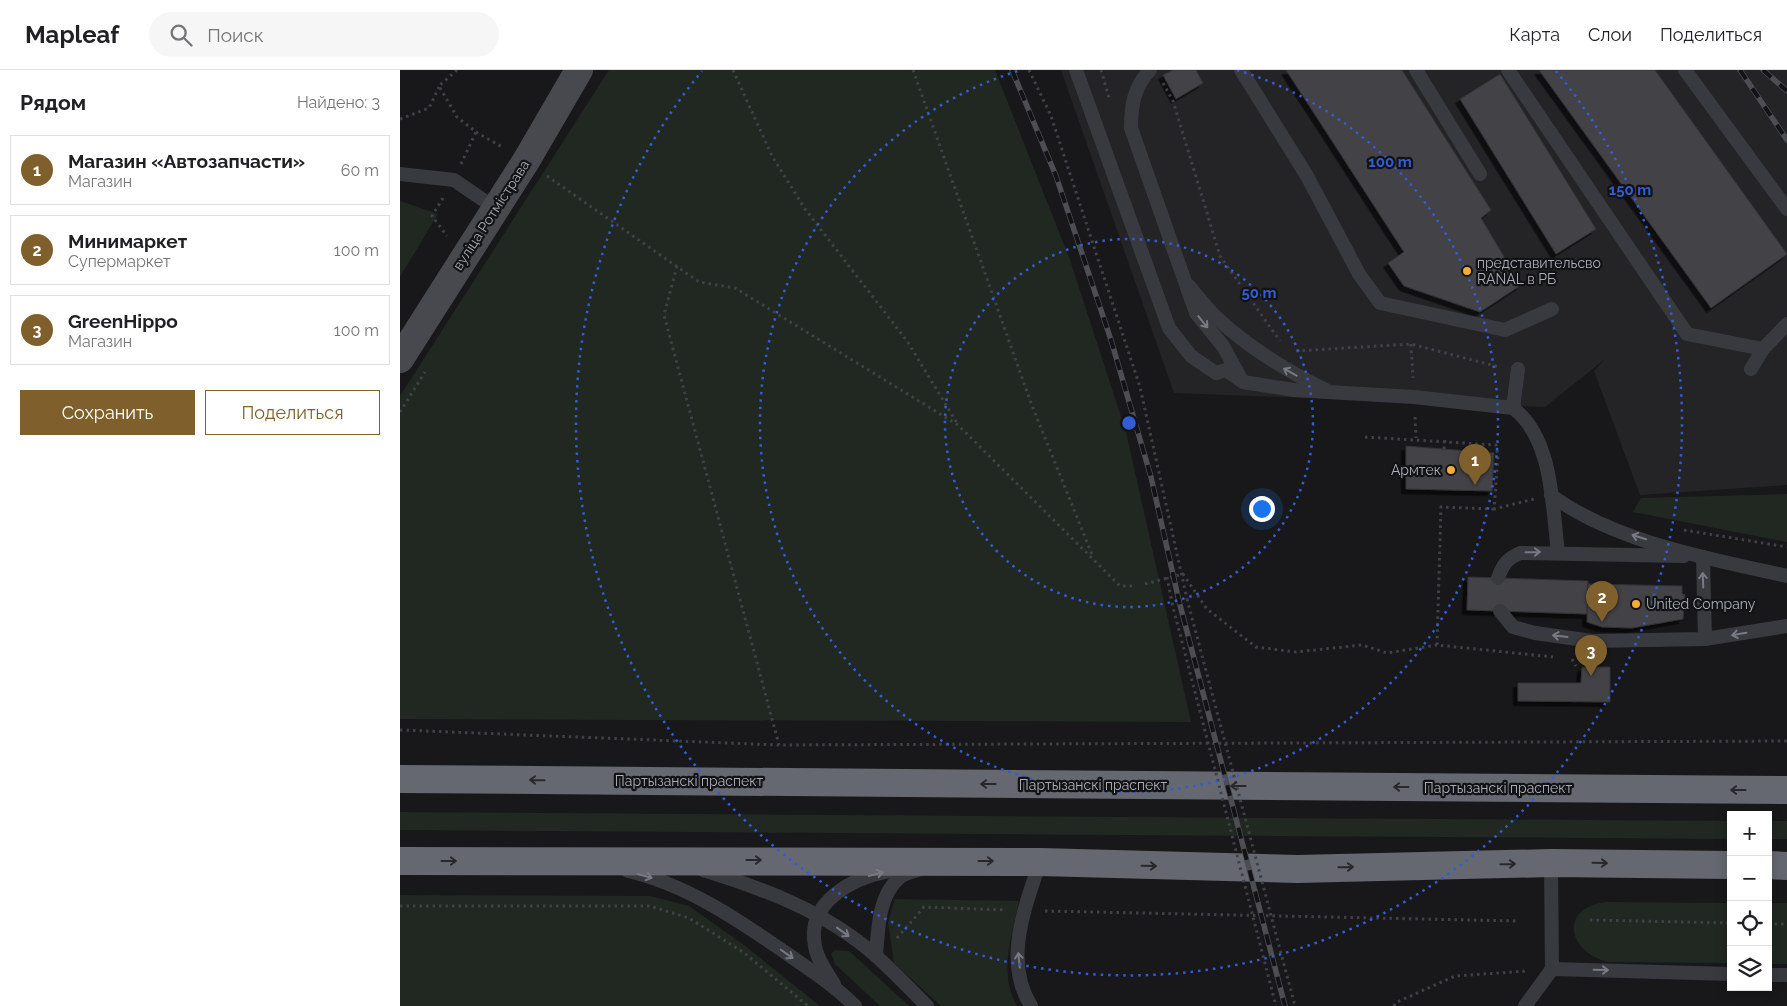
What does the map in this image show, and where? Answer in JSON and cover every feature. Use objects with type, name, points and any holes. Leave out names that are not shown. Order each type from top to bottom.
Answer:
[{"type":"highway","name":"Партызанскі праспект","points":[[400,779],[1787,790]]},
{"type":"highway","points":[[400,861],[943,861],[1297,868],[1551,863],[1727,865]]},
{"type":"highway","points":[[1772,865],[1787,866]]},
{"type":"street","name":"вуліца Ротмістрава","points":[[400,359],[533,148],[579,70]]},
{"type":"lane","points":[[1076,70],[1169,328],[1191,356],[1216,374],[1226,370],[1243,382],[1334,394],[1414,397],[1513,408],[1526,418],[1540,445],[1551,495],[1558,552]]},
{"type":"lane","points":[[1150,70],[1143,78],[1134,96],[1131,128],[1182,278],[1196,312],[1223,346],[1243,382]]},
{"type":"lane","points":[[1241,70],[1307,176],[1359,274],[1380,302],[1505,330],[1552,309]]},
{"type":"lane","points":[[1416,70],[1480,174]]},
{"type":"lane","points":[[1508,70],[1686,334],[1763,349]]},
{"type":"lane","points":[[1685,70],[1787,209]]},
{"type":"lane","points":[[400,174],[454,180],[495,208]]},
{"type":"lane","points":[[1182,278],[1216,318],[1235,333],[1288,371],[1334,394]]},
{"type":"lane","points":[[1751,368],[1763,349],[1787,324]]},
{"type":"lane","points":[[1513,408],[1517,371]]},
{"type":"lane","points":[[1551,495],[1573,512],[1616,530],[1703,557],[1787,576]]},
{"type":"lane","points":[[1498,578],[1502,566],[1508,558],[1520,553],[1558,552],[1703,557]]},
{"type":"lane","points":[[1703,557],[1705,639]]},
{"type":"lane","points":[[1500,611],[1513,627],[1535,633],[1592,641],[1705,639],[1787,626]]},
{"type":"lane","points":[[670,860],[748,884],[817,914],[876,956],[927,1006]]},
{"type":"lane","points":[[581,861],[649,876],[708,904],[770,942],[837,989],[855,1006]]},
{"type":"lane","points":[[837,989],[820,961],[815,946],[817,914],[836,893],[873,874],[943,861]]},
{"type":"lane","points":[[876,956],[881,914],[887,893],[899,877],[943,861]]},
{"type":"lane","points":[[1031,1006],[1021,986],[1017,946],[1024,911],[1040,862]]},
{"type":"lane","points":[[1525,1006],[1552,969],[1551,863]]},
{"type":"lane","points":[[1552,969],[1727,974]]},
{"type":"lane","points":[[1772,975],[1787,975]]},
{"type":"path","points":[[733,70],[772,156],[805,209],[907,342],[958,425]]},
{"type":"path","points":[[913,70],[1031,403],[1094,560]]},
{"type":"path","points":[[1029,70],[1051,116],[1140,387],[1183,574],[1187,599],[1295,1006]]},
{"type":"path","points":[[1162,80],[1173,100],[1220,256],[1282,344]]},
{"type":"path","points":[[400,119],[429,108],[439,86]]},
{"type":"path","points":[[548,177],[699,282],[735,288],[958,425],[1120,586],[1132,586]]},
{"type":"path","points":[[677,266],[664,315],[779,746]]},
{"type":"path","points":[[1287,352],[1411,344],[1517,371]]},
{"type":"path","points":[[1365,437],[1445,440],[1496,445],[1498,456],[1494,509]]},
{"type":"path","points":[[1444,449],[1445,440]]},
{"type":"path","points":[[1438,645],[1441,507],[1494,509],[1551,495]]},
{"type":"path","points":[[1681,530],[1787,547]]},
{"type":"path","points":[[1145,584],[1183,574]]},
{"type":"path","points":[[1183,574],[1207,609],[1256,647],[1296,652],[1362,645],[1387,653],[1438,645],[1554,657]]},
{"type":"path","points":[[1167,577],[1172,604],[1276,1006]]},
{"type":"path","points":[[1564,658],[1574,660],[1576,666]]},
{"type":"path","points":[[400,730],[779,746],[1787,741]]},
{"type":"path","points":[[400,906],[650,906],[689,918],[744,952],[808,1006]]},
{"type":"path","points":[[895,940],[924,906],[1024,911],[1516,921]]},
{"type":"path","points":[[1590,920],[1727,923]]},
{"type":"path","points":[[1772,924],[1787,924]]},
{"type":"path","points":[[1394,1006],[1395,1003],[1455,976],[1552,969]]},
{"type":"shaded area","points":[[609,70],[995,70],[1070,260],[1126,432],[1191,722],[400,719],[400,396]]},
{"type":"shaded area","points":[[1061,70],[1787,70],[1787,485],[1640,495],[1594,371],[1605,359],[1545,407],[1174,393]]},
{"type":"shaded area","points":[[400,201],[438,214],[400,277]]},
{"type":"shaded area","points":[[1787,494],[1787,542],[1633,512],[1641,498]]},
{"type":"shaded area","points":[[400,812],[1727,821],[1727,839],[400,830]]},
{"type":"shaded area","points":[[1772,821],[1787,821],[1787,839],[1772,839]]},
{"type":"shaded area","points":[[400,895],[650,896],[689,906],[744,945],[820,1006],[400,1006]]},
{"type":"shaded area","points":[[895,899],[1019,901],[1010,940],[1007,967],[1011,993],[1017,1006],[941,1006],[894,963],[888,922]]},
{"type":"shaded area","points":[[1606,902],[1727,903],[1727,963],[1607,962],[1594,957],[1583,949],[1577,940],[1574,930],[1575,921],[1581,912],[1591,906]]},
{"type":"shaded area","points":[[1772,903],[1787,903],[1787,964],[1772,964]]},
{"type":"shaded area","points":[[835,950],[849,951],[909,1006],[880,1006],[835,964],[831,954]]},
{"type":"building","points":[[1173,70],[1196,70],[1203,83],[1176,99],[1163,75]]},
{"type":"building","points":[[1286,70],[1402,70],[1491,210],[1481,218],[1521,285],[1480,312],[1404,286],[1388,263],[1404,252]]},
{"type":"building","points":[[1539,70],[1655,70],[1787,254],[1711,308]]},
{"type":"building","points":[[1500,74],[1596,229],[1556,254],[1460,99]]},
{"type":"building","points":[[1406,446],[1494,453],[1492,491],[1406,489]]},
{"type":"building","points":[[1468,577],[1588,581],[1587,614],[1467,610]]},
{"type":"building","name":"United Company","points":[[1588,584],[1682,586],[1682,594],[1685,595],[1683,619],[1632,628],[1602,627],[1587,622]]},
{"type":"building","points":[[1582,667],[1610,667],[1610,702],[1518,701],[1518,683],[1581,683]]},
{"type":"railway","points":[[1012,70],[1056,176],[1111,340],[1151,477],[1179,601],[1285,1006]]},
{"type":"railway","points":[[1740,70],[1787,140]]},
{"type":"railway","points":[[1763,70],[1787,91]]},
{"type":"place","name":"представительсво RANAL в РБ","points":[[1467,271]]},
{"type":"place","name":"Армтек","points":[[1451,470]]},
{"type":"place","name":"Магазин «Автозапчасти»","points":[[1475,485]]},
{"type":"place","name":"United Company","points":[[1636,604]]},
{"type":"place","name":"Минимаркет","points":[[1602,622]]},
{"type":"place","name":"GreenHippo","points":[[1591,676]]}]
